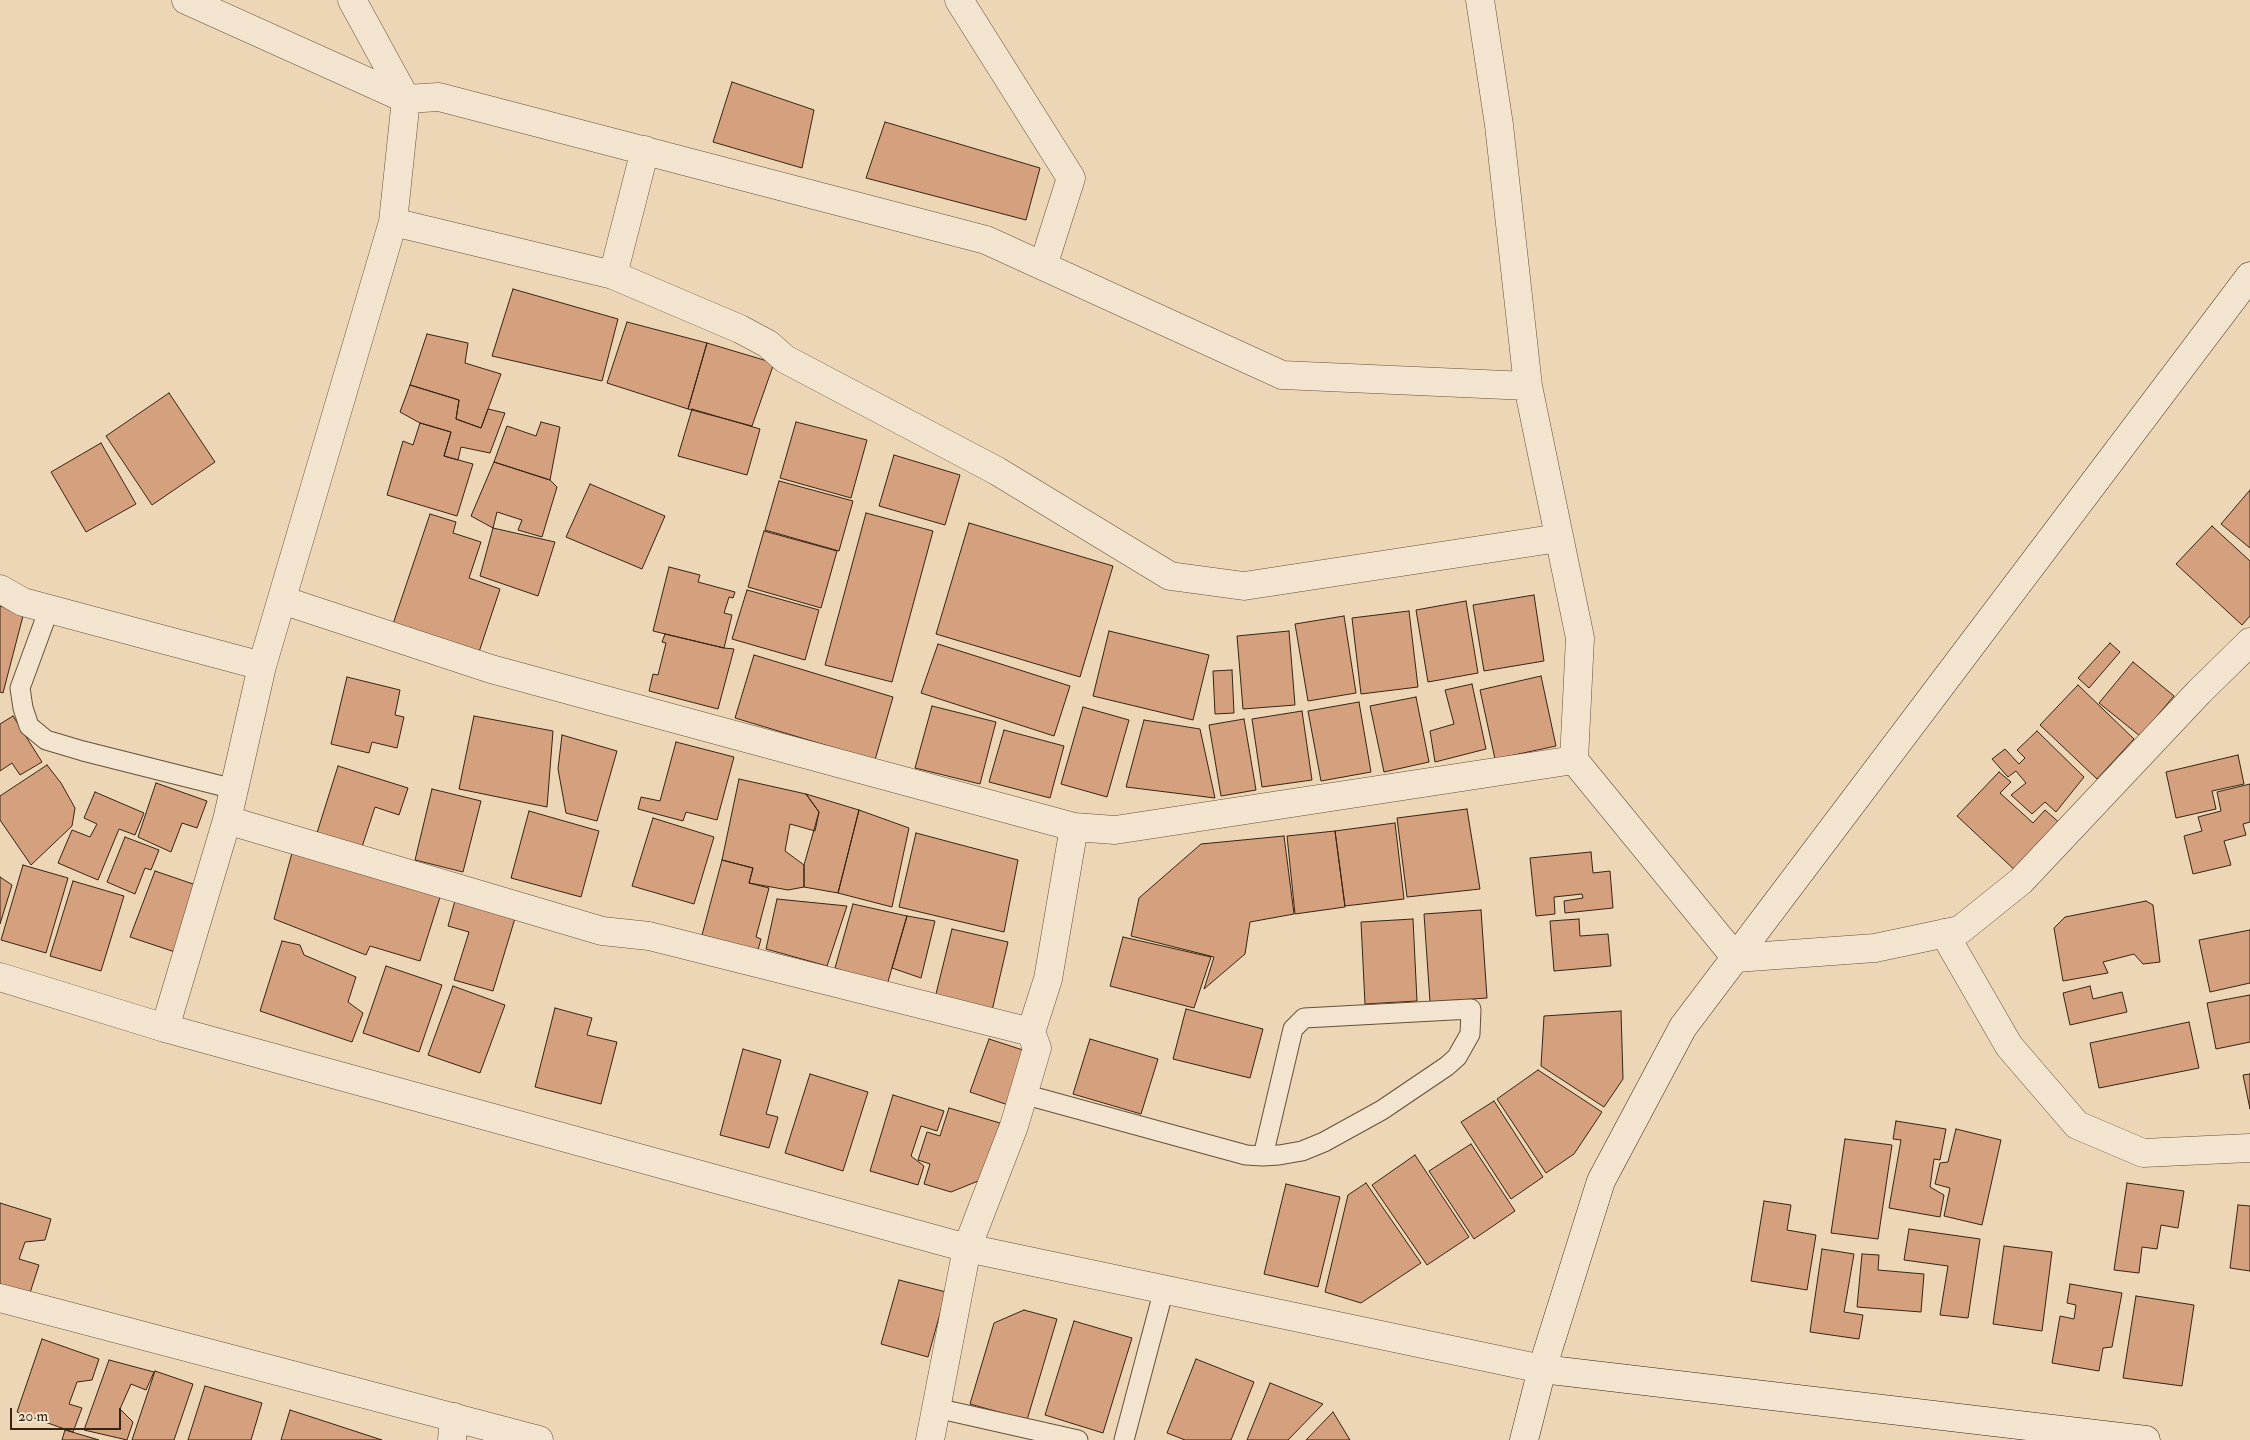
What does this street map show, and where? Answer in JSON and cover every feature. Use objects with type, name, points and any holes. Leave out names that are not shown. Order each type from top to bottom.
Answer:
[{"type":"street","points":[[186,0],[406,99],[439,97],[986,240],[1282,375],[1528,386]]},
{"type":"street","points":[[165,1028],[227,820],[262,666],[392,222],[406,99],[352,0]]},
{"type":"street","points":[[959,0],[1071,178],[1043,266]]},
{"type":"street","points":[[1480,0],[1499,125],[1528,386],[1580,638],[1574,760],[1736,958]]},
{"type":"street","points":[[613,275],[646,150]]},
{"type":"street","points":[[392,222],[613,275],[740,329],[761,340],[784,359],[997,470],[1170,576],[1244,586],[1559,538]]},
{"type":"street","points":[[1524,1440],[1542,1369],[1601,1181],[1683,1027],[2250,276]]},
{"type":"street","points":[[0,589],[23,602],[262,666]]},
{"type":"street","points":[[282,600],[491,669],[1074,827],[1115,830],[1574,760]]},
{"type":"street","points":[[1736,958],[1876,948],[1960,930],[2021,881],[2199,692],[2250,642]]},
{"type":"street","points":[[227,820],[602,931],[649,936],[1031,1032]]},
{"type":"street","points":[[930,1440],[967,1248],[1014,1126],[1037,1048],[1031,1032],[1048,979],[1074,827]]},
{"type":"street","points":[[1944,933],[2009,1046],[2077,1126],[2143,1154],[2250,1148]]},
{"type":"street","points":[[0,978],[165,1028],[967,1248],[1542,1369],[2114,1438],[2146,1440]]},
{"type":"street","points":[[0,1298],[453,1429],[539,1440]]},
{"type":"lane","points":[[49,609],[20,688],[23,708],[29,726],[46,740],[82,752],[234,789]]},
{"type":"lane","points":[[1023,1094],[1246,1155],[1263,1156],[1302,1151],[1324,1142],[1382,1110],[1458,1057],[1470,1034],[1471,1009],[1304,1018],[1293,1029],[1263,1156]]},
{"type":"lane","points":[[1124,1440],[1164,1289]]},
{"type":"lane","points":[[936,1408],[1078,1440]]},
{"type":"building","points":[[732,82],[814,110],[802,168],[713,142]]},
{"type":"building","points":[[885,122],[1040,168],[1026,220],[866,178]]},
{"type":"building","points":[[513,289],[618,319],[602,381],[492,356]]},
{"type":"building","points":[[627,322],[707,343],[688,409],[607,383]]},
{"type":"building","points":[[427,334],[468,343],[465,363],[501,374],[481,428],[456,419],[459,400],[410,385]]},
{"type":"building","points":[[707,343],[774,363],[752,426],[688,409]]},
{"type":"building","points":[[410,385],[459,400],[456,419],[481,428],[488,409],[505,413],[490,453],[461,447],[458,460],[444,456],[451,432],[420,423],[400,412]]},
{"type":"building","points":[[169,393],[215,462],[152,505],[106,436]]},
{"type":"building","points":[[692,409],[760,429],[747,475],[678,456]]},
{"type":"building","points":[[541,422],[560,427],[550,480],[494,462],[507,426],[536,436]]},
{"type":"building","points":[[796,422],[867,440],[851,498],[780,478]]},
{"type":"building","points":[[420,423],[451,432],[444,456],[473,464],[457,516],[387,495],[403,441],[413,445]]},
{"type":"building","points":[[101,443],[136,504],[86,532],[51,472]]},
{"type":"building","points":[[894,455],[960,475],[945,525],[879,506]]},
{"type":"building","points":[[494,462],[550,480],[557,487],[542,537],[518,530],[522,520],[497,512],[493,528],[471,516]]},
{"type":"building","points":[[779,481],[853,501],[839,551],[765,530]]},
{"type":"building","points":[[590,484],[665,516],[642,569],[566,537]]},
{"type":"building","points":[[2250,490],[2250,548],[2221,524]]},
{"type":"building","points":[[866,513],[933,531],[892,682],[825,665]]},
{"type":"building","points":[[430,514],[456,522],[453,533],[481,542],[469,578],[500,589],[479,652],[393,624]]},
{"type":"building","points":[[969,523],[1113,566],[1080,677],[936,634]]},
{"type":"building","points":[[2212,526],[2250,561],[2250,616],[2242,625],[2176,564]]},
{"type":"building","points":[[493,528],[555,542],[538,596],[480,576]]},
{"type":"building","points":[[764,531],[837,551],[821,608],[748,587]]},
{"type":"building","points":[[669,567],[700,575],[698,582],[735,592],[733,598],[729,597],[724,613],[732,615],[724,648],[653,631]]},
{"type":"building","points":[[747,590],[819,610],[805,660],[732,639]]},
{"type":"building","points":[[1534,595],[1544,661],[1484,671],[1473,605]]},
{"type":"building","points":[[1466,601],[1478,673],[1428,682],[1416,610]]},
{"type":"building","points":[[0,606],[24,612],[3,693],[0,692]]},
{"type":"building","points":[[1409,611],[1418,687],[1361,694],[1352,618]]},
{"type":"building","points":[[1344,616],[1356,693],[1308,701],[1295,624]]},
{"type":"building","points":[[1109,631],[1209,655],[1193,720],[1093,696]]},
{"type":"building","points":[[1289,631],[1295,705],[1243,709],[1237,636]]},
{"type":"building","points":[[665,634],[734,649],[718,709],[649,691],[653,674],[658,675],[666,643],[662,642]]},
{"type":"building","points":[[2110,643],[2120,652],[2089,688],[2078,678]]},
{"type":"building","points":[[938,644],[1070,686],[1054,736],[921,693]]},
{"type":"building","points":[[754,655],[893,697],[875,760],[735,718]]},
{"type":"building","points":[[2133,662],[2174,696],[2140,736],[2099,703]]},
{"type":"building","points":[[1232,670],[1234,713],[1215,714],[1213,671]]},
{"type":"building","points":[[1541,676],[1556,746],[1495,759],[1480,690]]},
{"type":"building","points":[[347,677],[400,690],[395,715],[404,717],[397,748],[372,742],[369,753],[331,744]]},
{"type":"building","points":[[1472,684],[1486,749],[1435,762],[1430,731],[1454,724],[1445,690]]},
{"type":"building","points":[[2078,685],[2134,739],[2097,779],[2040,725]]},
{"type":"building","points":[[1416,697],[1429,762],[1384,772],[1370,706]]},
{"type":"building","points":[[1359,702],[1371,772],[1321,781],[1308,711]]},
{"type":"building","points":[[932,706],[996,722],[980,784],[915,768]]},
{"type":"building","points":[[1083,707],[1129,720],[1107,797],[1061,784]]},
{"type":"building","points":[[1302,711],[1312,780],[1262,787],[1252,719]]},
{"type":"building","points":[[13,716],[42,762],[20,775],[12,763],[0,771],[0,724]]},
{"type":"building","points":[[474,716],[553,731],[547,807],[459,789]]},
{"type":"building","points":[[1244,719],[1256,790],[1221,796],[1209,725]]},
{"type":"building","points":[[1144,720],[1200,729],[1215,798],[1126,787]]},
{"type":"building","points":[[1004,730],[1064,746],[1050,798],[989,782]]},
{"type":"building","points":[[2037,731],[2084,777],[2056,812],[2045,802],[2032,814],[2011,795],[2026,783],[2016,771],[2008,777],[1992,759],[2005,749],[2019,764],[2025,758],[2017,750]]},
{"type":"building","points":[[562,735],[617,751],[597,821],[566,813],[558,769]]},
{"type":"building","points":[[676,742],[734,757],[717,820],[686,812],[683,821],[638,809],[641,797],[660,801]]},
{"type":"building","points":[[2238,755],[2244,784],[2212,791],[2216,809],[2176,818],[2166,772]]},
{"type":"building","points":[[47,765],[61,783],[75,808],[72,826],[31,865],[0,820],[0,796]]},
{"type":"building","points":[[338,766],[408,788],[399,815],[375,807],[361,850],[316,836]]},
{"type":"building","points":[[1999,772],[2011,782],[2000,793],[2033,823],[2045,810],[2063,826],[2018,873],[1957,816]]},
{"type":"building","points":[[739,779],[806,794],[819,812],[815,831],[790,824],[785,851],[804,865],[804,887],[788,890],[749,883],[753,868],[722,860]]},
{"type":"building","points":[[156,783],[207,801],[197,828],[182,823],[171,852],[138,837]]},
{"type":"building","points":[[2250,784],[2250,822],[2243,824],[2246,835],[2224,841],[2231,865],[2193,874],[2184,836],[2202,831],[2198,817],[2221,811],[2217,792]]},
{"type":"building","points":[[432,789],[481,801],[463,872],[415,860]]},
{"type":"building","points":[[95,792],[144,813],[135,835],[119,829],[98,880],[58,863],[72,830],[90,837],[97,824],[84,818]]},
{"type":"building","points":[[806,794],[859,810],[838,893],[804,887],[804,865],[819,812]]},
{"type":"building","points":[[1467,809],[1480,889],[1407,897],[1397,818]]},
{"type":"building","points":[[859,810],[909,828],[892,907],[838,893]]},
{"type":"building","points":[[529,811],[599,831],[581,897],[511,878]]},
{"type":"building","points":[[653,818],[714,837],[694,904],[632,886]]},
{"type":"building","points":[[1395,823],[1404,899],[1345,906],[1335,831]]},
{"type":"building","points":[[1335,831],[1345,907],[1295,914],[1287,836]]},
{"type":"building","points":[[916,833],[1018,860],[1004,932],[899,907]]},
{"type":"building","points":[[1284,836],[1294,914],[1250,922],[1245,954],[1204,989],[1214,957],[1131,936],[1139,898],[1201,844]]},
{"type":"building","points":[[125,837],[159,850],[151,870],[145,868],[135,894],[107,882]]},
{"type":"building","points":[[1591,852],[1593,873],[1610,871],[1613,908],[1565,913],[1564,901],[1583,898],[1582,894],[1554,897],[1555,914],[1536,916],[1530,858]]},
{"type":"building","points":[[292,853],[441,894],[420,961],[370,946],[366,955],[274,919]]},
{"type":"building","points":[[722,860],[753,868],[749,883],[769,888],[756,937],[761,939],[758,950],[702,935]]},
{"type":"building","points":[[23,865],[68,878],[46,953],[1,940]]},
{"type":"building","points":[[155,871],[199,886],[178,953],[130,937]]},
{"type":"building","points":[[0,877],[12,885],[0,924]]},
{"type":"building","points":[[73,881],[124,896],[101,971],[50,956]]},
{"type":"building","points":[[456,897],[516,915],[493,991],[454,980],[469,932],[448,926]]},
{"type":"building","points":[[777,899],[847,906],[827,966],[766,949]]},
{"type":"building","points":[[2146,901],[2153,905],[2160,962],[2143,964],[2134,954],[2103,962],[2108,973],[2063,981],[2054,928],[2065,917]]},
{"type":"building","points":[[853,904],[907,916],[887,985],[835,968]]},
{"type":"building","points":[[1481,910],[1487,998],[1430,1002],[1424,914]]},
{"type":"building","points":[[907,916],[935,921],[921,978],[892,968]]},
{"type":"building","points":[[1413,919],[1417,1001],[1365,1004],[1361,922]]},
{"type":"building","points":[[1579,919],[1580,936],[1608,934],[1611,966],[1554,971],[1550,921]]},
{"type":"building","points":[[952,929],[1008,942],[991,1015],[934,1002]]},
{"type":"building","points":[[2250,930],[2250,983],[2210,992],[2199,940]]},
{"type":"building","points":[[1123,937],[1211,957],[1194,1008],[1110,986]]},
{"type":"building","points":[[282,941],[300,945],[304,955],[356,977],[348,1002],[363,1013],[352,1042],[260,1011]]},
{"type":"building","points":[[386,966],[442,985],[419,1052],[363,1033]]},
{"type":"building","points":[[453,986],[505,1005],[480,1073],[428,1055]]},
{"type":"building","points":[[2090,986],[2093,999],[2122,992],[2127,1012],[2070,1025],[2063,993]]},
{"type":"building","points":[[2250,995],[2250,1042],[2216,1049],[2207,1003]]},
{"type":"building","points":[[555,1008],[592,1018],[587,1035],[617,1042],[601,1104],[535,1087]]},
{"type":"building","points":[[1186,1009],[1263,1029],[1250,1078],[1173,1059]]},
{"type":"building","points":[[1621,1011],[1623,1079],[1604,1107],[1541,1066],[1544,1016]]},
{"type":"building","points":[[2189,1022],[2199,1068],[2099,1088],[2090,1043]]},
{"type":"building","points":[[989,1039],[1032,1053],[1014,1107],[970,1092]]},
{"type":"building","points":[[1090,1039],[1158,1059],[1141,1114],[1073,1094]]},
{"type":"building","points":[[743,1049],[781,1060],[766,1114],[778,1117],[769,1148],[720,1135]]},
{"type":"building","points":[[1538,1070],[1602,1112],[1574,1154],[1546,1173],[1497,1099]]},
{"type":"building","points":[[810,1074],[868,1092],[843,1171],[785,1153]]},
{"type":"building","points":[[2250,1074],[2250,1109],[2243,1075]]},
{"type":"building","points":[[893,1095],[944,1111],[937,1131],[921,1126],[911,1156],[924,1166],[918,1185],[870,1171]]},
{"type":"building","points":[[1494,1101],[1543,1177],[1511,1199],[1461,1122]]},
{"type":"building","points":[[949,1108],[1000,1123],[983,1179],[951,1192],[924,1184],[930,1164],[918,1160],[927,1132],[940,1136]]},
{"type":"building","points":[[1896,1121],[1946,1129],[1940,1160],[1934,1159],[1930,1187],[1944,1195],[1940,1217],[1889,1208],[1901,1140],[1893,1139]]},
{"type":"building","points":[[1956,1129],[2001,1140],[1982,1225],[1944,1216],[1950,1188],[1935,1184],[1940,1163],[1948,1162]]},
{"type":"building","points":[[1845,1139],[1892,1145],[1878,1239],[1831,1233]]},
{"type":"building","points":[[1471,1144],[1515,1211],[1474,1239],[1429,1171]]},
{"type":"building","points":[[1415,1155],[1469,1237],[1427,1265],[1372,1185]]},
{"type":"building","points":[[1366,1183],[1421,1263],[1361,1303],[1325,1292],[1348,1195]]},
{"type":"building","points":[[2127,1183],[2184,1191],[2178,1228],[2161,1225],[2157,1249],[2142,1247],[2139,1273],[2114,1270]]},
{"type":"building","points":[[1286,1184],[1340,1197],[1318,1287],[1264,1274]]},
{"type":"building","points":[[1764,1201],[1791,1205],[1787,1230],[1816,1235],[1807,1290],[1751,1281]]},
{"type":"building","points":[[0,1203],[51,1219],[45,1240],[25,1242],[19,1259],[39,1265],[29,1296],[0,1288]]},
{"type":"building","points":[[2238,1205],[2250,1206],[2250,1271],[2230,1268]]},
{"type":"building","points":[[1909,1229],[1980,1239],[1968,1318],[1940,1315],[1948,1266],[1904,1260]]},
{"type":"building","points":[[2004,1246],[2052,1252],[2042,1331],[1993,1324]]},
{"type":"building","points":[[1822,1249],[1854,1254],[1844,1312],[1863,1315],[1859,1339],[1810,1332]]},
{"type":"building","points":[[1862,1254],[1879,1255],[1878,1270],[1924,1274],[1921,1312],[1857,1307]]},
{"type":"building","points":[[899,1280],[946,1292],[928,1357],[881,1344]]},
{"type":"building","points":[[2070,1284],[2122,1293],[2112,1347],[2103,1348],[2099,1371],[2052,1363],[2060,1316],[2074,1319],[2076,1305],[2067,1303]]},
{"type":"building","points":[[2136,1296],[2194,1305],[2182,1386],[2123,1378]]},
{"type":"building","points":[[1024,1310],[1057,1319],[1027,1420],[970,1404],[994,1323]]},
{"type":"building","points":[[1074,1321],[1132,1338],[1103,1433],[1045,1415]]},
{"type":"building","points":[[42,1339],[99,1359],[92,1380],[77,1382],[69,1404],[82,1408],[73,1432],[17,1412]]},
{"type":"building","points":[[1196,1359],[1254,1382],[1231,1440],[1185,1440],[1167,1433]]},
{"type":"building","points":[[109,1360],[154,1372],[146,1390],[131,1384],[120,1409],[133,1422],[127,1440],[84,1430]]},
{"type":"building","points":[[155,1371],[193,1384],[174,1440],[132,1440]]},
{"type":"building","points":[[1270,1383],[1323,1404],[1288,1440],[1247,1440]]},
{"type":"building","points":[[205,1386],[262,1403],[251,1440],[188,1440]]},
{"type":"building","points":[[290,1410],[382,1440],[281,1440]]},
{"type":"building","points":[[1333,1412],[1350,1440],[1306,1440]]},
{"type":"building","points":[[65,1430],[99,1440],[62,1440]]}]
